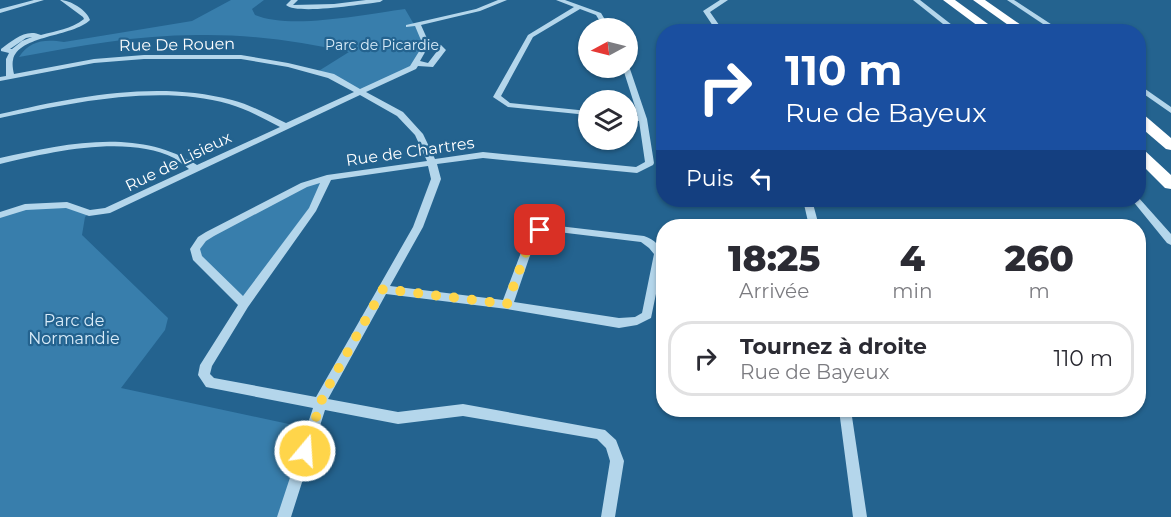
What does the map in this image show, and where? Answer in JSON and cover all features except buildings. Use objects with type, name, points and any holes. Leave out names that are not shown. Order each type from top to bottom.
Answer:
[{"type":"highway","points":[[948,0],[982,24]]},
{"type":"highway","points":[[978,0],[1014,24]]},
{"type":"highway","points":[[1146,124],[1171,146]]},
{"type":"highway","points":[[1146,160],[1171,184]]},
{"type":"street","points":[[0,11],[41,0]]},
{"type":"street","points":[[5,77],[13,51],[3,50],[24,36],[48,35],[84,24],[87,20],[86,16],[63,0]]},
{"type":"street","points":[[295,0],[289,5],[292,7],[334,6],[380,0]]},
{"type":"street","points":[[408,26],[478,10],[504,0]]},
{"type":"street","points":[[559,0],[599,14],[601,18]]},
{"type":"street","points":[[715,24],[706,11],[725,0]]},
{"type":"street","points":[[916,0],[948,24]]},
{"type":"street","points":[[1010,0],[1048,24]]},
{"type":"street","points":[[578,112],[508,105],[497,97],[530,36],[579,8]]},
{"type":"street","points":[[415,63],[426,45],[417,24]]},
{"type":"street","name":"Rue de Lisieux","points":[[0,215],[25,207],[68,205],[89,213],[107,211],[362,92],[413,67],[415,63],[430,65],[442,50],[439,46],[426,45]]},
{"type":"street","name":"Rue De Rouen","points":[[5,77],[94,61],[144,57],[241,57],[324,74],[400,114],[419,134],[432,162],[436,179],[418,227],[321,402],[284,517]]},
{"type":"street","name":"Rue de Chartres","points":[[244,304],[197,257],[195,249],[202,239],[210,234],[304,185],[327,178],[483,155],[637,170],[650,163],[643,119],[629,78]]},
{"type":"street","points":[[1146,92],[1171,111]]},
{"type":"street","points":[[0,116],[94,98],[147,94],[228,101],[263,114],[285,126]]},
{"type":"street","points":[[638,118],[643,119]]},
{"type":"street","points":[[0,161],[51,149],[105,144],[151,148],[184,158],[196,169]]},
{"type":"street","points":[[327,178],[313,209],[244,304],[206,365],[204,375],[210,383],[398,418],[463,410],[600,434],[611,444],[617,461],[608,517]]},
{"type":"street","points":[[1143,207],[1171,241]]},
{"type":"street","points":[[507,304],[532,236],[540,230],[550,228],[644,239],[656,250]]},
{"type":"street","points":[[383,289],[507,304],[620,323],[637,321],[647,315],[656,269]]},
{"type":"street","points":[[846,417],[860,517]]},
{"type":"green space","name":"Parc de Picardie","points":[[231,0],[264,0],[252,9],[255,15],[288,21],[329,20],[405,9],[426,45],[413,67],[362,92],[317,72],[349,52],[255,37],[175,35],[85,45],[19,57],[28,47],[38,42],[64,42],[192,21]]},
{"type":"green space","points":[[327,178],[313,209],[244,304],[197,257],[202,239],[304,185]]},
{"type":"green space","name":"Parc de Normandie","points":[[67,205],[89,213],[85,217],[82,235],[168,318],[165,330],[121,388],[312,429],[284,517],[0,517],[0,215],[25,207]]},
{"type":"route","points":[[305,451],[323,396],[383,289],[507,304],[532,236],[540,230]]}]
